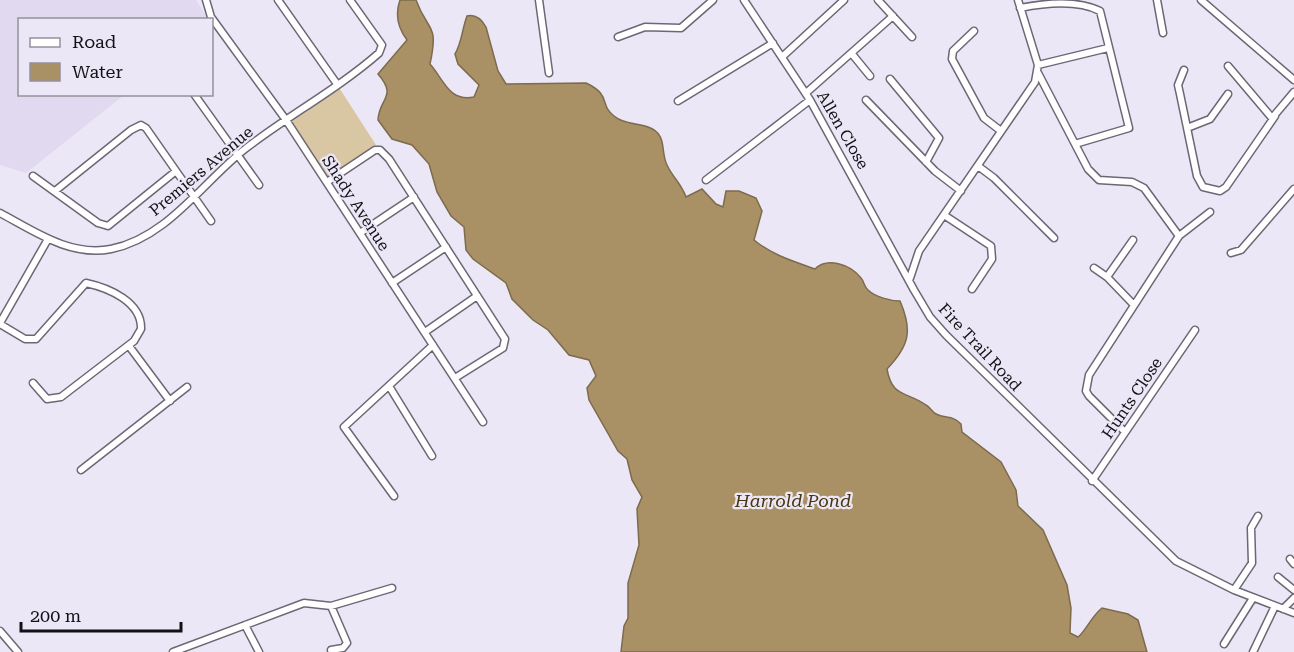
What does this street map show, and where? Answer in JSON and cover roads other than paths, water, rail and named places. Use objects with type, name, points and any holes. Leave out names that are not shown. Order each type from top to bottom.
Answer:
[{"type":"street","name":"Shady Avenue","points":[[206,0],[212,18]]},
{"type":"street","points":[[278,0],[337,84]]},
{"type":"street","name":"Premiers Avenue","points":[[0,213],[48,239],[86,249],[103,250],[124,245],[167,219],[237,156],[337,84],[382,48],[351,0]]},
{"type":"street","points":[[539,0],[549,73]]},
{"type":"street","points":[[618,37],[645,27],[681,28],[712,0]]},
{"type":"street","name":"Allen Close","points":[[744,0],[806,93],[910,279]]},
{"type":"street","points":[[782,57],[844,0]]},
{"type":"street","points":[[878,0],[912,38]]},
{"type":"street","points":[[883,6],[889,0]]},
{"type":"street","points":[[1018,0],[1038,65],[1038,73],[1088,169],[1099,180],[1132,182],[1144,188],[1179,236]]},
{"type":"street","points":[[1157,0],[1163,33]]},
{"type":"street","points":[[1201,0],[1294,80]]},
{"type":"street","points":[[1020,8],[1057,1],[1094,6],[1100,10],[1129,128],[1075,144]]},
{"type":"street","points":[[806,93],[893,16]]},
{"type":"street","name":"Shady Avenue","points":[[213,20],[286,120],[483,422]]},
{"type":"street","points":[[974,30],[953,51],[951,59],[984,118],[1001,131]]},
{"type":"street","points":[[678,101],[773,43]]},
{"type":"street","points":[[1038,65],[1108,48]]},
{"type":"street","points":[[852,54],[870,76]]},
{"type":"street","points":[[1228,66],[1269,116],[1275,117]]},
{"type":"street","points":[[1184,70],[1178,85],[1197,176],[1203,187],[1220,191],[1231,182],[1294,92]]},
{"type":"street","points":[[910,279],[919,251],[1038,73]]},
{"type":"street","points":[[890,79],[939,138],[926,162]]},
{"type":"street","points":[[1187,128],[1210,118],[1228,94]]},
{"type":"street","points":[[195,96],[259,185]]},
{"type":"street","points":[[706,180],[810,100]]},
{"type":"street","points":[[866,100],[926,162],[960,191]]},
{"type":"street","points":[[55,191],[138,126],[146,128],[211,220]]},
{"type":"street","points":[[327,182],[378,149],[389,159],[414,197],[505,339],[505,345],[455,378]]},
{"type":"street","points":[[978,165],[1054,238]]},
{"type":"street","points":[[33,176],[98,223],[108,226],[176,171]]},
{"type":"street","points":[[1231,253],[1241,250],[1294,189]]},
{"type":"street","points":[[360,233],[414,197]]},
{"type":"street","points":[[1125,432],[1089,396],[1086,382],[1133,304],[1179,236],[1210,212]]},
{"type":"street","points":[[944,215],[991,246],[992,259],[972,289]]},
{"type":"street","points":[[33,383],[47,399],[57,399],[129,346],[138,338],[141,329],[135,308],[123,298],[87,283],[36,339],[25,339],[0,324],[48,239]]},
{"type":"street","points":[[1107,277],[1133,240]]},
{"type":"street","points":[[392,283],[446,247]]},
{"type":"street","points":[[1094,268],[1107,277],[1133,304]]},
{"type":"street","name":"Fire Trail Road","points":[[910,279],[930,317],[946,335],[1092,481],[1176,561],[1234,591],[1294,613]]},
{"type":"street","points":[[425,332],[477,296]]},
{"type":"street","name":"Hunts Close","points":[[1092,481],[1195,330]]},
{"type":"street","points":[[394,496],[344,427],[433,345]]},
{"type":"street","points":[[129,346],[170,401]]},
{"type":"street","points":[[389,386],[432,456]]},
{"type":"street","points":[[81,470],[187,387]]},
{"type":"street","points":[[1234,591],[1252,563],[1251,528],[1258,516]]},
{"type":"street","points":[[1278,577],[1294,591]]},
{"type":"street","points":[[173,652],[304,603],[331,606],[392,588]]},
{"type":"street","points":[[1224,644],[1253,598]]},
{"type":"street","points":[[1283,609],[1294,598]]},
{"type":"street","points":[[331,606],[347,643],[343,648],[331,650]]},
{"type":"street","points":[[1253,652],[1275,606]]},
{"type":"street","points":[[244,626],[259,652]]},
{"type":"street","points":[[0,631],[18,652]]},
{"type":"water","name":"Harrold Pond","points":[[400,0],[416,0],[433,34],[430,64],[453,93],[466,98],[474,97],[479,85],[458,64],[455,54],[467,16],[473,16],[481,20],[486,27],[498,71],[506,84],[586,83],[594,87],[602,96],[610,112],[618,119],[648,127],[658,134],[667,165],[686,197],[702,189],[716,204],[723,207],[726,191],[739,191],[756,198],[762,211],[754,240],[768,250],[815,269],[826,263],[845,266],[856,273],[867,289],[875,295],[900,301],[907,321],[907,338],[900,353],[887,369],[892,385],[936,414],[958,421],[962,432],[1001,462],[1016,490],[1018,506],[1043,530],[1067,585],[1071,608],[1070,633],[1078,637],[1102,608],[1128,614],[1138,620],[1147,652],[621,652],[624,626],[628,618],[628,583],[639,545],[637,509],[642,497],[632,480],[627,459],[618,451],[589,400],[587,388],[596,376],[589,360],[569,355],[548,330],[533,320],[512,299],[506,283],[473,259],[466,250],[464,227],[451,216],[437,192],[429,164],[412,145],[392,139],[378,120],[387,88],[378,74],[407,40],[398,21]]}]
